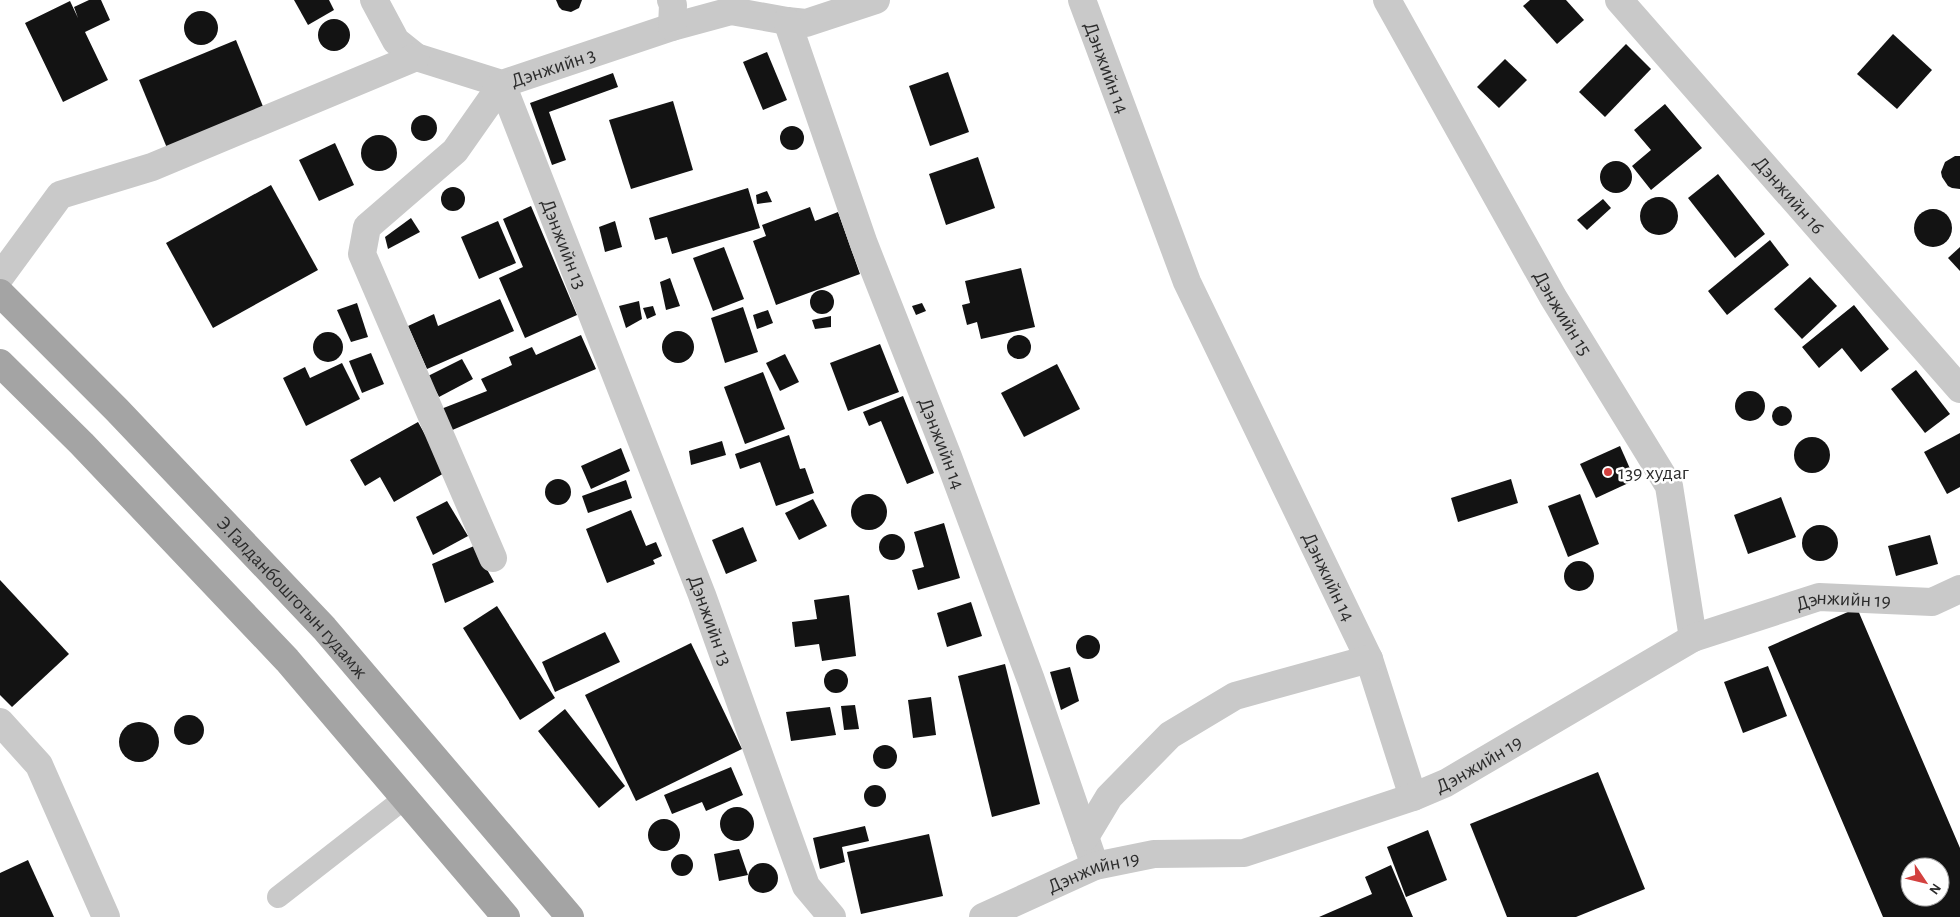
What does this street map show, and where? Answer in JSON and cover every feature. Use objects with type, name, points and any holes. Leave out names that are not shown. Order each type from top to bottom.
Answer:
[{"type":"main road","name":"Э.Галданбошготын гудамж","points":[[0,293],[117,410],[324,628],[570,917]]},
{"type":"main road","points":[[0,363],[82,444],[287,660],[506,917]]},
{"type":"street","name":"Дэнжийн 3","points":[[374,0],[396,41],[416,57],[502,84],[674,8],[731,11],[806,23],[876,0]]},
{"type":"street","name":"Дэнжийн 14","points":[[1082,0],[1187,282],[1369,659],[1413,797]]},
{"type":"street","name":"Дэнжийн 15","points":[[1387,0],[1552,297],[1669,486],[1693,638]]},
{"type":"street","name":"Дэнжийн 16","points":[[1619,0],[1960,389]]},
{"type":"street","name":"Дэнжийн 14","points":[[787,21],[864,244],[948,457],[1031,680],[1095,866]]},
{"type":"street","points":[[0,277],[60,195],[152,167],[416,57]]},
{"type":"street","points":[[493,558],[362,254],[366,227],[455,151],[502,84]]},
{"type":"street","name":"Дэнжийн 13","points":[[502,84],[702,595],[806,886],[832,917]]},
{"type":"street","name":"Дэнжийн 19","points":[[983,917],[1095,866],[1154,854],[1244,853],[1413,797],[1446,784],[1693,638],[1819,597],[1932,602],[1960,589]]},
{"type":"street","points":[[1085,837],[1110,797],[1170,735],[1235,696],[1369,659]]},
{"type":"street","points":[[0,722],[39,766],[106,917]]},
{"type":"lane","points":[[278,897],[405,798]]},
{"type":"building","points":[[89,0],[101,0],[110,20],[85,32],[108,80],[63,102],[25,23],[70,1],[78,18],[74,7]]},
{"type":"building","points":[[294,0],[329,0],[334,10],[308,25]]},
{"type":"building","points":[[556,0],[582,0],[579,8],[571,12],[562,10]]},
{"type":"building","points":[[1530,0],[1566,0],[1584,20],[1557,44],[1523,6]]},
{"type":"building","points":[[201,11],[208,12],[213,16],[217,21],[217,35],[213,40],[208,44],[201,45],[194,44],[189,40],[185,35],[184,28],[185,21],[189,16],[194,12]]},
{"type":"building","points":[[334,19],[340,20],[345,24],[349,29],[349,41],[345,46],[340,50],[334,51],[328,50],[323,46],[319,41],[318,35],[319,29],[323,24],[328,20]]},
{"type":"building","points":[[1893,34],[1932,70],[1897,109],[1857,74]]},
{"type":"building","points":[[236,40],[264,109],[167,148],[139,80]]},
{"type":"building","points":[[1626,44],[1651,69],[1605,117],[1579,92]]},
{"type":"building","points":[[767,52],[787,100],[763,110],[743,62]]},
{"type":"building","points":[[1505,59],[1527,80],[1499,108],[1477,87]]},
{"type":"building","points":[[948,72],[969,132],[930,146],[909,86]]},
{"type":"building","points":[[613,73],[618,87],[549,112],[566,160],[552,165],[530,103]]},
{"type":"building","points":[[673,101],[693,170],[631,189],[609,120]]},
{"type":"building","points":[[1665,104],[1702,148],[1651,190],[1632,166],[1651,150],[1634,130]]},
{"type":"building","points":[[424,115],[433,119],[437,128],[433,137],[424,141],[415,137],[411,128],[415,119]]},
{"type":"building","points":[[792,126],[801,129],[804,138],[801,147],[792,150],[783,147],[780,138],[783,129]]},
{"type":"building","points":[[379,135],[391,141],[397,153],[391,165],[379,171],[367,165],[361,153],[367,141]]},
{"type":"building","points":[[335,143],[354,185],[319,201],[299,160]]},
{"type":"building","points":[[1955,156],[1960,156],[1960,189],[1948,186],[1941,172],[1945,162]]},
{"type":"building","points":[[978,157],[995,208],[946,225],[929,174]]},
{"type":"building","points":[[1616,161],[1622,162],[1627,166],[1631,171],[1631,183],[1627,188],[1622,192],[1616,193],[1610,192],[1605,188],[1601,183],[1600,177],[1601,171],[1605,166],[1610,162]]},
{"type":"building","points":[[1718,174],[1765,234],[1735,258],[1688,198]]},
{"type":"building","points":[[271,185],[318,270],[213,328],[166,243]]},
{"type":"building","points":[[453,187],[458,188],[464,194],[464,204],[458,210],[453,211],[448,210],[442,204],[441,199],[442,194],[448,188]]},
{"type":"building","points":[[748,188],[760,228],[672,254],[667,237],[655,240],[649,218]]},
{"type":"building","points":[[767,191],[772,202],[757,204],[756,195]]},
{"type":"building","points":[[1659,197],[1673,202],[1678,216],[1673,230],[1659,235],[1645,230],[1640,216],[1645,202]]},
{"type":"building","points":[[1603,199],[1611,208],[1587,230],[1577,220]]},
{"type":"building","points":[[531,206],[577,315],[525,338],[499,278],[523,267],[503,219]]},
{"type":"building","points":[[810,207],[815,221],[838,212],[860,274],[776,305],[753,241],[766,236],[762,225]]},
{"type":"building","points":[[1933,209],[1946,215],[1952,228],[1946,241],[1933,247],[1920,241],[1914,228],[1920,215]]},
{"type":"building","points":[[411,218],[420,232],[388,249],[385,237]]},
{"type":"building","points":[[498,221],[516,263],[479,279],[461,237]]},
{"type":"building","points":[[615,221],[622,247],[605,252],[599,227]]},
{"type":"building","points":[[1770,240],[1789,265],[1727,315],[1708,291]]},
{"type":"building","points":[[724,247],[744,299],[713,311],[693,258]]},
{"type":"building","points":[[1960,247],[1960,271],[1948,258]]},
{"type":"building","points":[[1021,268],[1035,327],[981,339],[977,322],[967,325],[962,305],[970,303],[965,281]]},
{"type":"building","points":[[1810,277],[1837,306],[1802,339],[1774,309]]},
{"type":"building","points":[[670,278],[680,306],[666,310],[660,282]]},
{"type":"building","points":[[822,290],[830,294],[834,302],[830,310],[822,314],[814,310],[810,302],[814,294]]},
{"type":"building","points":[[500,299],[514,331],[427,369],[408,326],[434,314],[438,326]]},
{"type":"building","points":[[639,301],[642,319],[626,328],[619,306]]},
{"type":"building","points":[[357,303],[368,337],[351,342],[337,310]]},
{"type":"building","points":[[922,303],[926,311],[916,315],[912,306]]},
{"type":"building","points":[[1854,305],[1889,349],[1861,372],[1842,348],[1819,368],[1802,347]]},
{"type":"building","points":[[653,306],[656,315],[647,319],[643,308]]},
{"type":"building","points":[[743,307],[758,352],[725,363],[711,318]]},
{"type":"building","points":[[768,310],[773,323],[757,329],[753,315]]},
{"type":"building","points":[[831,316],[831,327],[815,329],[812,320]]},
{"type":"building","points":[[678,331],[690,335],[694,347],[690,359],[678,363],[666,359],[662,347],[666,335]]},
{"type":"building","points":[[328,332],[334,333],[342,341],[342,353],[334,361],[328,362],[322,361],[314,353],[313,347],[314,341],[322,333]]},
{"type":"building","points":[[581,335],[596,369],[450,431],[441,409],[487,391],[481,379],[512,365],[509,357],[532,347],[536,355]]},
{"type":"building","points":[[1019,335],[1028,338],[1031,347],[1028,356],[1019,359],[1010,356],[1007,347],[1010,338]]},
{"type":"building","points":[[880,344],[899,392],[848,411],[830,363]]},
{"type":"building","points":[[371,353],[384,384],[362,393],[349,361]]},
{"type":"building","points":[[785,354],[799,382],[780,391],[766,363]]},
{"type":"building","points":[[462,359],[473,379],[439,397],[428,376]]},
{"type":"building","points":[[342,363],[360,399],[306,426],[283,378],[305,367],[310,378]]},
{"type":"building","points":[[1057,364],[1080,409],[1024,437],[1001,393]]},
{"type":"building","points":[[1916,370],[1950,414],[1925,433],[1891,389]]},
{"type":"building","points":[[763,372],[785,429],[745,444],[724,387]]},
{"type":"building","points":[[1750,391],[1761,395],[1765,406],[1761,417],[1750,421],[1739,417],[1735,406],[1739,395]]},
{"type":"building","points":[[903,396],[934,473],[907,484],[881,421],[869,426],[863,412]]},
{"type":"building","points":[[1782,406],[1789,409],[1792,416],[1789,423],[1782,426],[1775,423],[1772,416],[1775,409]]},
{"type":"building","points":[[418,422],[446,472],[394,502],[380,477],[365,486],[350,460]]},
{"type":"building","points":[[1960,433],[1960,487],[1947,494],[1924,452]]},
{"type":"building","points":[[789,435],[800,469],[805,468],[814,493],[776,506],[760,462],[740,469],[735,454]]},
{"type":"building","points":[[1812,437],[1819,438],[1825,442],[1829,448],[1829,462],[1825,468],[1819,472],[1812,473],[1805,472],[1799,468],[1795,462],[1794,455],[1795,448],[1799,442],[1805,438]]},
{"type":"building","points":[[722,441],[726,455],[691,465],[689,451]]},
{"type":"building","name":"139 худаг","points":[[1620,446],[1635,480],[1596,498],[1580,464]]},
{"type":"building","points":[[621,448],[630,471],[591,489],[581,466]]},
{"type":"building","points":[[558,479],[567,483],[571,492],[567,501],[558,505],[549,501],[545,492],[549,483]]},
{"type":"building","points":[[1511,479],[1518,503],[1458,522],[1451,498]]},
{"type":"building","points":[[626,480],[632,498],[588,513],[582,496]]},
{"type":"building","points":[[869,494],[876,495],[882,499],[886,505],[886,519],[882,525],[876,529],[869,530],[862,529],[856,525],[852,519],[851,512],[852,505],[856,499],[862,495]]},
{"type":"building","points":[[1580,494],[1599,544],[1568,557],[1548,506]]},
{"type":"building","points":[[1781,497],[1796,537],[1748,554],[1734,515]]},
{"type":"building","points":[[813,499],[827,526],[799,540],[785,513]]},
{"type":"building","points":[[447,501],[468,536],[433,555],[416,517]]},
{"type":"building","points":[[631,510],[646,546],[656,542],[662,556],[653,560],[655,564],[607,583],[586,529]]},
{"type":"building","points":[[944,523],[960,578],[918,590],[912,570],[924,567],[914,532]]},
{"type":"building","points":[[1820,525],[1833,530],[1838,543],[1833,556],[1820,561],[1807,556],[1802,543],[1807,530]]},
{"type":"building","points":[[743,527],[757,561],[726,574],[712,540]]},
{"type":"building","points":[[892,534],[901,538],[905,547],[901,556],[892,560],[883,556],[879,547],[883,538]]},
{"type":"building","points":[[1930,535],[1938,564],[1896,576],[1888,546]]},
{"type":"building","points":[[474,546],[494,582],[445,603],[432,564]]},
{"type":"building","points":[[1579,561],[1590,565],[1594,576],[1590,587],[1579,591],[1568,587],[1564,576],[1568,565]]},
{"type":"building","points":[[0,580],[69,654],[12,707],[0,695]]},
{"type":"building","points":[[849,595],[856,656],[822,661],[819,644],[795,647],[792,622],[817,619],[814,600]]},
{"type":"building","points":[[971,602],[982,636],[947,647],[937,613]]},
{"type":"building","points":[[497,606],[555,698],[520,720],[463,628]]},
{"type":"building","points":[[1857,608],[1960,848],[1960,917],[1883,917],[1768,647]]},
{"type":"building","points":[[605,632],[620,662],[555,692],[542,662]]},
{"type":"building","points":[[1088,635],[1097,638],[1100,647],[1097,656],[1088,659],[1079,656],[1076,647],[1079,638]]},
{"type":"building","points":[[691,643],[742,749],[636,801],[585,695]]},
{"type":"building","points":[[1005,664],[1040,804],[992,817],[958,676]]},
{"type":"building","points":[[1768,666],[1787,716],[1743,733],[1724,682]]},
{"type":"building","points":[[1070,667],[1079,701],[1061,710],[1050,672]]},
{"type":"building","points":[[836,669],[841,670],[847,676],[847,686],[841,692],[836,693],[831,692],[825,686],[824,681],[825,676],[831,670]]},
{"type":"building","points":[[931,697],[936,735],[913,738],[908,700]]},
{"type":"building","points":[[855,705],[859,729],[844,730],[841,706]]},
{"type":"building","points":[[830,707],[836,735],[791,741],[786,712]]},
{"type":"building","points":[[565,709],[625,786],[599,808],[538,731]]},
{"type":"building","points":[[189,715],[200,719],[204,730],[200,741],[189,745],[178,741],[174,730],[178,719]]},
{"type":"building","points":[[139,722],[150,725],[156,731],[159,742],[156,753],[150,759],[139,762],[128,759],[122,753],[119,742],[122,731],[128,725]]},
{"type":"building","points":[[885,745],[894,748],[897,757],[894,766],[885,769],[876,766],[873,757],[876,748]]},
{"type":"building","points":[[731,767],[743,795],[706,811],[702,802],[672,814],[664,795]]},
{"type":"building","points":[[1598,772],[1645,889],[1576,917],[1507,917],[1470,824]]},
{"type":"building","points":[[875,785],[885,792],[886,796],[879,806],[875,807],[865,800],[864,796],[871,786]]},
{"type":"building","points":[[737,807],[744,808],[749,812],[753,817],[753,831],[749,836],[744,840],[737,841],[730,840],[725,836],[721,831],[720,824],[721,817],[725,812],[730,808]]},
{"type":"building","points":[[664,819],[670,820],[675,824],[679,829],[679,841],[675,846],[670,850],[664,851],[658,850],[653,846],[649,841],[648,835],[649,829],[653,824],[658,820]]},
{"type":"building","points":[[865,826],[869,841],[842,847],[845,862],[820,869],[813,838]]},
{"type":"building","points":[[1428,830],[1447,880],[1406,897],[1387,847]]},
{"type":"building","points":[[929,834],[943,896],[861,914],[847,852]]},
{"type":"building","points":[[739,849],[748,875],[719,881],[714,854]]},
{"type":"building","points":[[682,854],[690,857],[693,865],[690,873],[682,876],[674,873],[671,865],[674,857]]},
{"type":"building","points":[[28,860],[54,917],[0,917],[0,873]]},
{"type":"building","points":[[763,863],[769,864],[777,872],[777,884],[769,892],[763,893],[757,892],[749,884],[748,878],[749,872],[757,864]]},
{"type":"building","points":[[1391,865],[1413,917],[1319,917],[1372,894],[1365,877]]},
{"type":"place","name":"139 худаг","points":[[1608,472]]}]
